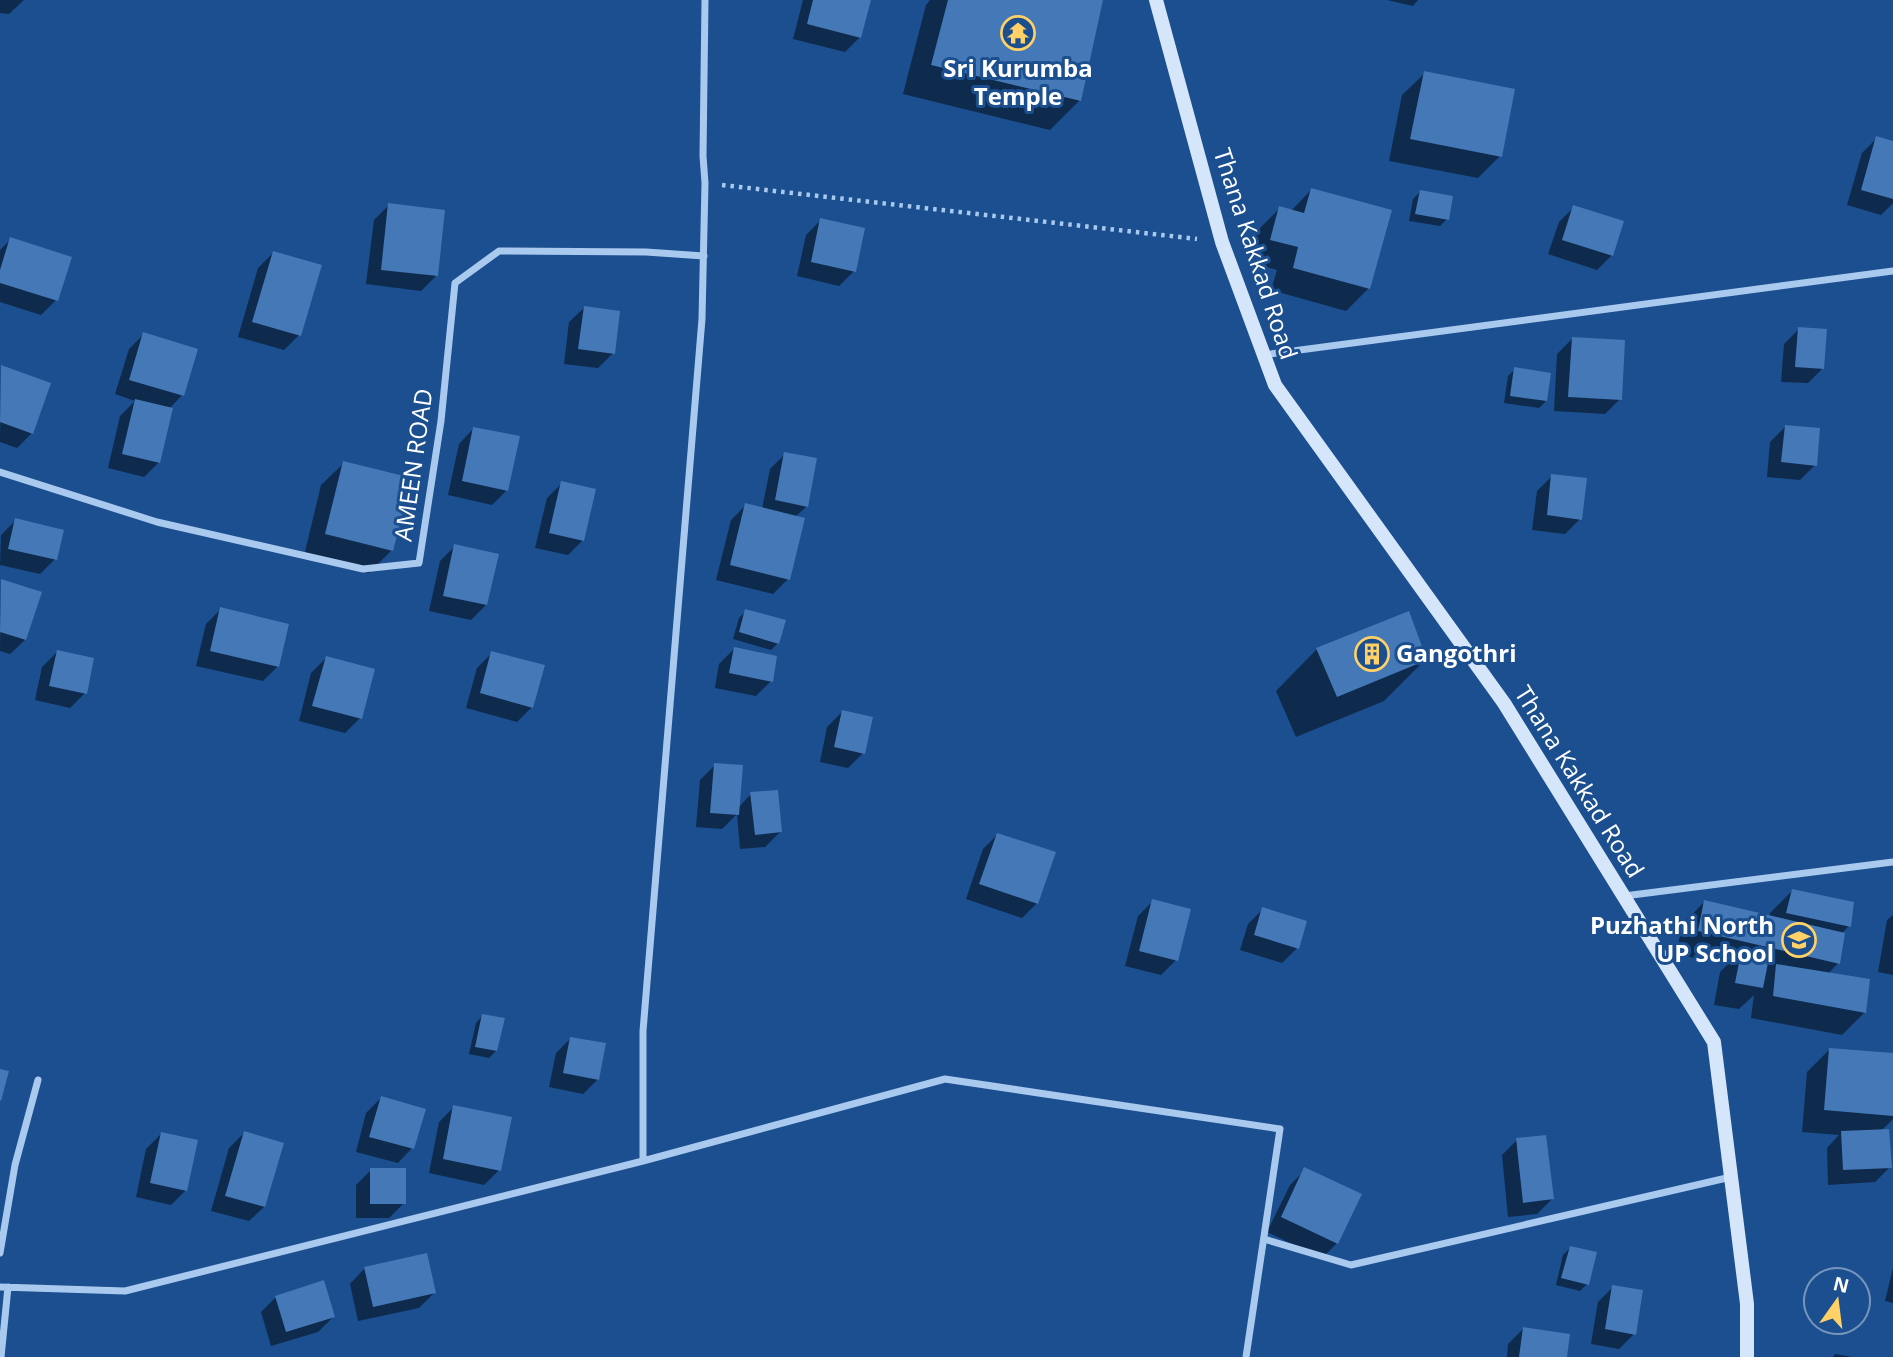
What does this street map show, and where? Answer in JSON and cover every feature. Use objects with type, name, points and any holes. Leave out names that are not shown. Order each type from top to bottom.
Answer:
[{"type":"main road","name":"Thana Kakkad Road","points":[[1156,0],[1222,242],[1275,385],[1504,703],[1714,1042],[1747,1304],[1747,1357]]},
{"type":"street","points":[[643,1161],[643,1031],[702,319],[705,0]]},
{"type":"street","name":"AMEEN ROAD","points":[[0,472],[157,522],[363,569],[419,563],[442,421],[455,284],[499,251],[646,252],[704,256]]},
{"type":"street","points":[[1264,355],[1893,271]]},
{"type":"street","points":[[1624,896],[1893,862]]},
{"type":"street","points":[[1,1357],[4,1287],[125,1291],[643,1161],[945,1079],[1280,1129],[1246,1357]]},
{"type":"street","points":[[0,1253],[15,1165],[38,1080]]},
{"type":"street","points":[[1264,1239],[1351,1265],[1731,1177]]},
{"type":"path","points":[[705,183],[1222,242]]},
{"type":"building","points":[[813,0],[871,0],[861,38],[807,24]]},
{"type":"building","name":"Sri Kurumba Temple","points":[[948,0],[1103,0],[1081,101],[931,65]]},
{"type":"building","points":[[1424,71],[1515,89],[1502,157],[1410,139]]},
{"type":"building","points":[[1876,136],[1893,141],[1893,199],[1861,190]]},
{"type":"building","points":[[1311,188],[1392,210],[1370,289],[1293,268],[1298,247],[1270,240],[1279,206],[1304,213]]},
{"type":"building","points":[[1420,190],[1453,196],[1449,220],[1415,214]]},
{"type":"building","points":[[388,203],[445,210],[438,276],[381,270]]},
{"type":"building","points":[[1573,205],[1624,221],[1613,256],[1562,240]]},
{"type":"building","points":[[820,218],[865,228],[856,272],[811,262]]},
{"type":"building","points":[[10,237],[72,257],[58,301],[0,283],[0,270]]},
{"type":"building","points":[[273,251],[322,265],[301,336],[252,322]]},
{"type":"building","points":[[584,306],[620,311],[615,354],[578,349]]},
{"type":"building","points":[[1798,327],[1827,329],[1824,369],[1795,367]]},
{"type":"building","points":[[143,332],[198,349],[184,396],[129,380]]},
{"type":"building","points":[[1572,337],[1625,340],[1622,400],[1568,397]]},
{"type":"building","points":[[1,365],[51,383],[33,434],[0,422]]},
{"type":"building","points":[[1514,367],[1551,373],[1547,401],[1510,396]]},
{"type":"building","points":[[135,399],[173,408],[160,463],[122,454]]},
{"type":"building","points":[[1785,425],[1820,428],[1817,466],[1781,462]]},
{"type":"building","points":[[473,427],[520,436],[508,491],[462,481]]},
{"type":"building","points":[[784,452],[817,458],[808,507],[775,500]]},
{"type":"building","points":[[343,461],[412,478],[393,551],[325,534]]},
{"type":"building","points":[[1551,474],[1587,478],[1582,520],[1547,515]]},
{"type":"building","points":[[561,481],[596,489],[584,541],[549,533]]},
{"type":"building","points":[[745,503],[805,518],[790,580],[730,565]]},
{"type":"building","points":[[15,518],[64,530],[57,560],[8,549]]},
{"type":"building","points":[[454,544],[499,554],[487,605],[443,596]]},
{"type":"building","points":[[1,579],[42,592],[26,640],[0,632]]},
{"type":"building","points":[[220,607],[289,624],[279,667],[210,651]]},
{"type":"building","points":[[745,609],[786,620],[779,644],[739,632]]},
{"type":"building","name":"Gangothri","points":[[1409,611],[1427,660],[1337,697],[1316,648]]},
{"type":"building","points":[[734,647],[777,656],[773,682],[729,673]]},
{"type":"building","points":[[57,650],[94,658],[87,694],[49,686]]},
{"type":"building","points":[[491,651],[545,665],[533,708],[480,693]]},
{"type":"building","points":[[326,656],[375,669],[362,719],[312,706]]},
{"type":"building","points":[[842,710],[873,717],[865,754],[834,747]]},
{"type":"building","points":[[714,763],[743,765],[739,815],[710,813]]},
{"type":"building","points":[[778,790],[782,832],[755,835],[750,792]]},
{"type":"building","points":[[997,833],[1056,852],[1038,904],[979,884]]},
{"type":"building","points":[[1792,889],[1854,902],[1851,927],[1786,913]]},
{"type":"building","points":[[1152,899],[1191,909],[1178,961],[1139,951]]},
{"type":"building","points":[[1704,900],[1845,933],[1840,964],[1698,931]]},
{"type":"building","points":[[1262,907],[1307,921],[1299,949],[1254,935]]},
{"type":"building","points":[[1742,947],[1770,953],[1763,988],[1735,983]]},
{"type":"building","points":[[1776,964],[1870,979],[1866,1013],[1773,996]]},
{"type":"building","points":[[482,1014],[505,1018],[497,1051],[475,1047]]},
{"type":"building","points":[[570,1037],[606,1043],[599,1080],[563,1073]]},
{"type":"building","points":[[1829,1048],[1893,1053],[1893,1116],[1824,1110]]},
{"type":"building","points":[[0,1069],[9,1071],[1,1101],[0,1100]]},
{"type":"building","points":[[381,1096],[426,1109],[414,1149],[369,1137]]},
{"type":"building","points":[[453,1105],[512,1117],[501,1171],[443,1159]]},
{"type":"building","points":[[1889,1129],[1892,1168],[1843,1170],[1841,1131]]},
{"type":"building","points":[[244,1131],[284,1143],[265,1207],[225,1196]]},
{"type":"building","points":[[161,1132],[198,1140],[187,1191],[150,1183]]},
{"type":"building","points":[[1546,1135],[1554,1199],[1523,1203],[1516,1138]]},
{"type":"building","points":[[1304,1167],[1362,1194],[1338,1244],[1281,1217]]},
{"type":"building","points":[[370,1168],[406,1168],[406,1204],[370,1204]]},
{"type":"building","points":[[1570,1246],[1597,1252],[1589,1285],[1561,1278]]},
{"type":"building","points":[[427,1253],[436,1293],[373,1307],[364,1267]]},
{"type":"building","points":[[324,1280],[335,1317],[286,1332],[275,1296]]},
{"type":"building","points":[[1612,1285],[1643,1290],[1636,1335],[1605,1329]]},
{"type":"building","points":[[1523,1327],[1570,1334],[1567,1357],[1519,1357]]},
{"type":"place","name":"Sri Kurumba Temple","points":[[1018,33]]},
{"type":"place","name":"Gangothri","points":[[1372,654]]},
{"type":"place","name":"Puzhathi North UP School","points":[[1799,940]]}]
